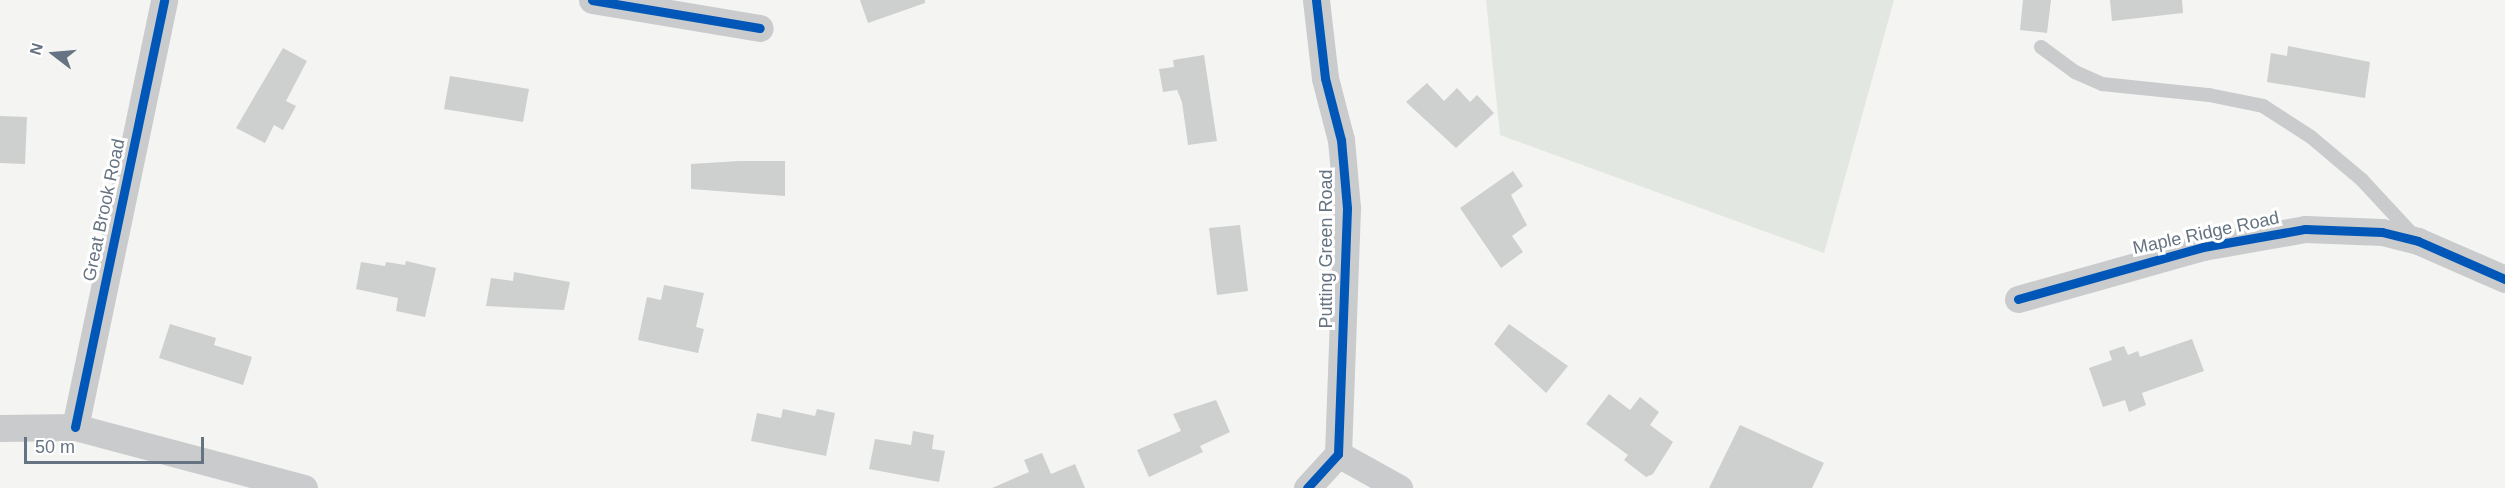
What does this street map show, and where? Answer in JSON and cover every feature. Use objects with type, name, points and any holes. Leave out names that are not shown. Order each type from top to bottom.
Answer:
[{"type":"street","name":"Great Brook Road","points":[[75,427],[165,0]]},
{"type":"street","points":[[592,0],[760,28]]},
{"type":"street","name":"Putting Green Road","points":[[1316,0],[1325,78],[1341,140],[1347,208],[1338,454]]},
{"type":"street","name":"Maple Ridge Road","points":[[2018,299],[2255,235],[2351,230],[2418,241],[2505,279]]},
{"type":"street","points":[[0,428],[75,427],[304,488]]},
{"type":"street","points":[[1307,488],[1338,454],[1399,488]]},
{"type":"lane","points":[[2041,47],[2075,72],[2102,84],[2209,95],[2263,106],[2311,137],[2362,180],[2418,241]]},
{"type":"shaded area","points":[[1486,0],[1894,0],[1824,253],[1500,135]]},
{"type":"building","points":[[860,0],[925,0],[925,3],[868,23]]},
{"type":"building","points":[[2023,0],[2051,0],[2047,33],[2020,30]]},
{"type":"building","points":[[2110,0],[2182,0],[2183,13],[2112,21]]},
{"type":"building","points":[[2288,46],[2370,62],[2365,98],[2267,82],[2271,53],[2287,56]]},
{"type":"building","points":[[283,48],[307,61],[286,101],[296,106],[283,130],[274,125],[265,143],[236,128]]},
{"type":"building","points":[[1204,55],[1217,141],[1188,145],[1182,102],[1177,90],[1163,92],[1159,69],[1174,67],[1173,60]]},
{"type":"building","points":[[450,76],[529,89],[523,122],[444,109]]},
{"type":"building","points":[[1427,83],[1444,101],[1457,88],[1470,102],[1477,95],[1494,113],[1456,148],[1406,102]]},
{"type":"building","points":[[0,116],[27,117],[25,164],[0,163]]},
{"type":"building","points":[[785,161],[785,196],[691,189],[691,164]]},
{"type":"building","points":[[1513,171],[1523,186],[1511,195],[1527,225],[1512,236],[1523,252],[1501,268],[1460,208]]},
{"type":"building","points":[[1240,225],[1248,291],[1217,295],[1209,228]]},
{"type":"building","points":[[406,261],[436,268],[425,317],[396,311],[398,298],[356,289],[361,262],[385,266],[386,262],[405,265]]},
{"type":"building","points":[[514,272],[570,282],[564,310],[486,306],[491,278],[513,281]]},
{"type":"building","points":[[664,285],[704,293],[696,327],[704,329],[698,353],[638,340],[647,297],[661,300]]},
{"type":"building","points":[[170,324],[216,338],[214,345],[252,357],[243,385],[159,358]]},
{"type":"building","points":[[1509,324],[1568,366],[1546,393],[1494,344]]},
{"type":"building","points":[[2192,339],[2204,371],[2142,393],[2146,405],[2129,412],[2125,400],[2103,407],[2089,368],[2112,360],[2109,351],[2124,346],[2128,355],[2138,351],[2140,357]]},
{"type":"building","points":[[1609,394],[1630,410],[1640,397],[1659,412],[1650,425],[1673,442],[1653,474],[1646,477],[1624,460],[1628,455],[1586,424]]},
{"type":"building","points":[[1216,400],[1230,432],[1200,446],[1203,452],[1149,477],[1137,450],[1181,431],[1173,414]]},
{"type":"building","points":[[783,409],[815,416],[817,409],[835,413],[826,456],[751,441],[757,413],[781,418]]},
{"type":"building","points":[[1740,425],[1824,463],[1812,488],[1709,488]]},
{"type":"building","points":[[913,431],[934,435],[932,449],[945,451],[939,482],[869,469],[875,439],[911,445]]},
{"type":"building","points":[[1042,453],[1051,474],[1075,464],[1085,488],[992,488],[1029,472],[1024,460]]},
{"type":"cycle path","points":[[75,427],[164,0]]},
{"type":"cycle path","points":[[592,0],[760,28]]},
{"type":"cycle path","points":[[1307,488],[1338,454],[1347,208],[1341,140],[1325,78],[1316,0]]},
{"type":"cycle path","points":[[2018,299],[2203,247],[2305,229],[2382,232],[2418,241],[2505,279]]}]
